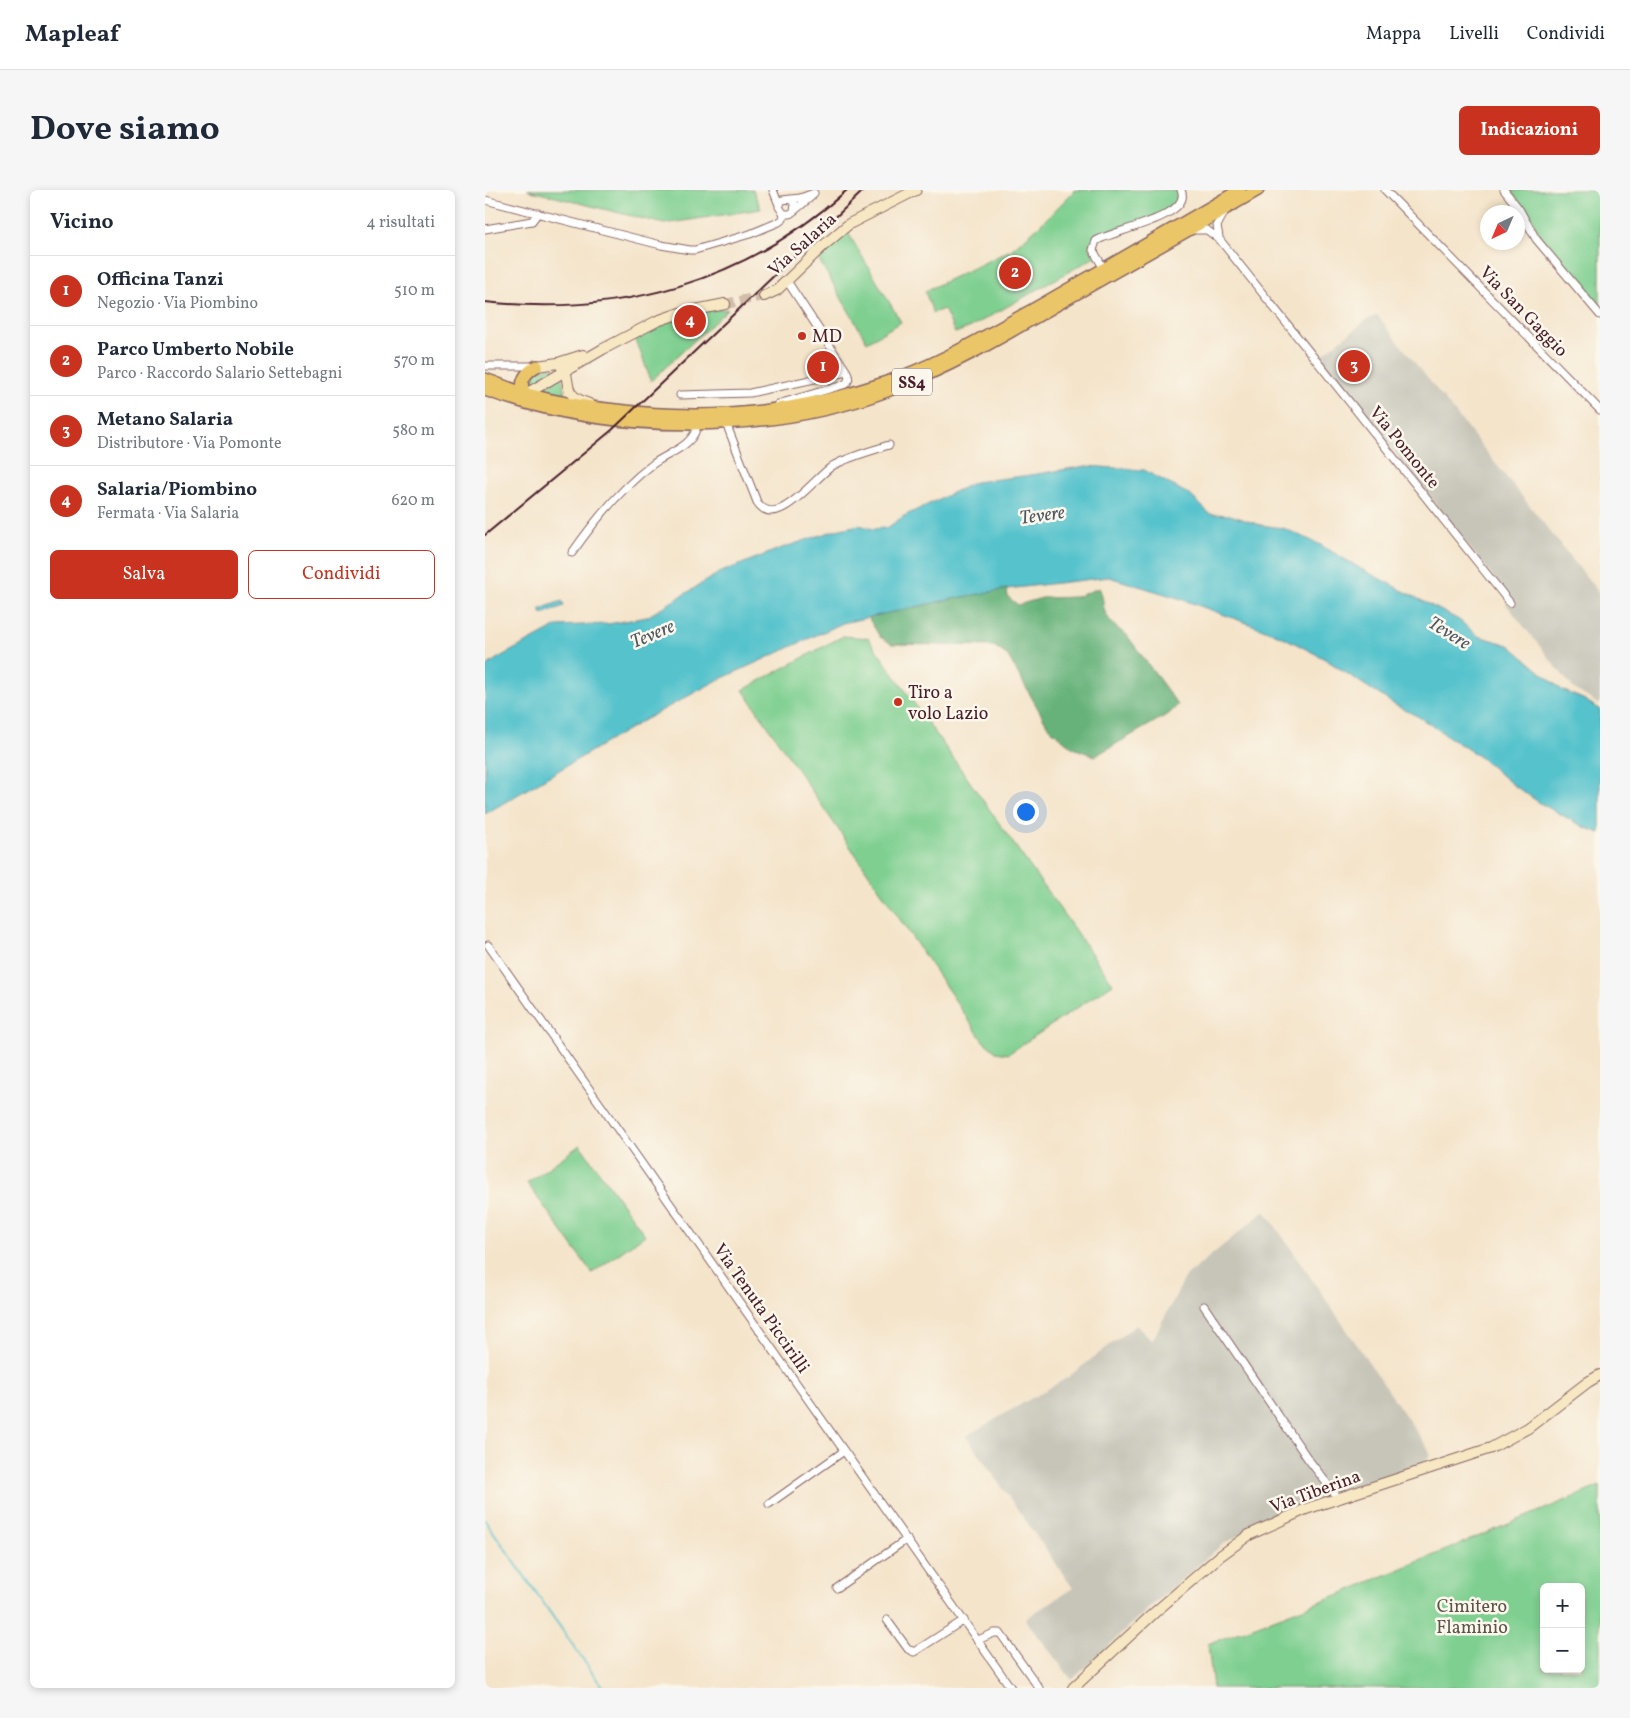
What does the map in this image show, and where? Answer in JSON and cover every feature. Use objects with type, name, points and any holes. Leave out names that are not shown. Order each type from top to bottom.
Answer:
[{"type":"main road","name":"SS4","points":[[485,390],[524,398],[606,409],[685,416],[764,411],[821,401],[859,391],[929,365],[989,334],[1240,190]]},
{"type":"main road","name":"SS4","points":[[485,379],[524,398],[570,413],[606,418],[697,424],[774,419],[864,399],[907,384],[977,351],[1257,190]]},
{"type":"main road","name":"Via Salaria","points":[[765,296],[776,292],[823,246],[849,224],[912,191]]},
{"type":"main road","points":[[524,398],[561,366],[669,316],[725,304]]},
{"type":"main road","points":[[524,398],[523,381],[528,372],[537,366],[561,366]]},
{"type":"main road","points":[[561,366],[567,388],[572,396],[578,400],[606,409]]},
{"type":"main road","name":"Via Tiberina","points":[[1073,1688],[1154,1613],[1231,1547],[1249,1535],[1286,1517],[1491,1448],[1528,1428],[1600,1375]]},
{"type":"street","points":[[773,190],[780,210],[784,214],[790,214],[816,192]]},
{"type":"street","points":[[777,190],[795,204],[794,211]]},
{"type":"street","points":[[1104,268],[1093,250],[1094,243],[1105,237],[1137,227],[1173,210],[1183,200],[1181,190]]},
{"type":"street","name":"Via San Gaggio","points":[[1385,190],[1600,410]]},
{"type":"street","points":[[1504,190],[1519,209],[1536,239],[1600,315]]},
{"type":"street","points":[[779,205],[782,200],[800,198],[816,192]]},
{"type":"street","points":[[485,200],[661,245],[695,250],[750,234],[775,224],[783,219],[784,214]]},
{"type":"street","points":[[1220,240],[1217,226],[1228,207]]},
{"type":"street","points":[[485,229],[532,221],[538,213]]},
{"type":"street","name":"Via Pomonte","points":[[1187,231],[1207,230],[1220,240],[1510,603]]},
{"type":"street","points":[[764,411],[774,404],[845,385],[848,380],[847,372],[787,281]]},
{"type":"street","points":[[485,366],[537,366]]},
{"type":"street","points":[[680,395],[750,393],[847,372]]},
{"type":"street","points":[[726,423],[757,502],[762,508],[769,510],[778,510],[798,498],[836,464],[889,445]]},
{"type":"street","points":[[572,553],[609,505],[637,478],[691,439],[696,431],[697,424]]},
{"type":"street","name":"Via Tenuta Piccirilli","points":[[488,945],[1011,1688]]},
{"type":"street","points":[[1204,1306],[1308,1459],[1339,1498]]},
{"type":"street","points":[[769,1504],[844,1451]]},
{"type":"street","points":[[837,1588],[907,1539]]},
{"type":"street","points":[[887,1620],[908,1649],[914,1652],[964,1620]]},
{"type":"street","points":[[978,1640],[994,1633],[999,1633],[1039,1688]]},
{"type":"shaded area","points":[[1377,315],[1600,594],[1600,705],[1573,688],[1506,604],[1511,600],[1319,357],[1368,319]]},
{"type":"shaded area","points":[[1265,1211],[1429,1450],[1429,1456],[1422,1465],[1291,1508],[1223,1544],[1147,1610],[1072,1680],[1025,1619],[1073,1588],[966,1436],[1067,1378],[1136,1325],[1152,1341],[1186,1276]]},
{"type":"green space","points":[[527,190],[753,190],[761,209],[664,224]]},
{"type":"green space","points":[[1075,190],[1176,190],[1178,200],[1168,210],[1136,224],[1108,231],[1090,242],[1089,247],[1095,257],[971,327],[955,333],[944,309],[933,313],[925,291],[1011,250],[1038,227]]},
{"type":"green space","points":[[1511,190],[1600,190],[1600,309],[1542,240],[1525,210],[1525,205],[1522,205]]},
{"type":"green space","points":[[847,231],[901,322],[867,342],[819,260]]},
{"type":"green space","points":[[728,309],[651,381],[635,337],[669,320],[689,323],[709,310]]},
{"type":"green space","points":[[551,367],[556,372],[528,388],[525,382],[535,371]]},
{"type":"green space","points":[[562,376],[565,397],[540,392],[540,390]]},
{"type":"green space","points":[[1099,588],[1105,611],[1112,623],[1126,634],[1178,705],[1170,713],[1095,756],[1073,748],[1049,728],[1008,656],[994,646],[892,644],[880,637],[868,617],[1007,589],[1008,597],[1018,605],[1042,598],[1076,597]]},
{"type":"green space","points":[[843,636],[868,638],[1113,984],[1008,1054],[996,1052],[983,1041],[743,690]]},
{"type":"green space","points":[[580,1145],[645,1235],[592,1273],[527,1183]]},
{"type":"green space","name":"Cimitero Flaminio","points":[[1600,1486],[1600,1688],[1213,1688],[1208,1644],[1345,1592]]},
{"type":"water","name":"Tevere","points":[[1086,466],[1144,470],[1190,495],[1210,514],[1230,515],[1260,525],[1283,528],[1319,544],[1363,570],[1459,620],[1478,636],[1509,645],[1562,690],[1585,700],[1600,710],[1600,833],[1584,827],[1540,803],[1512,784],[1481,758],[1419,717],[1395,705],[1325,659],[1285,638],[1178,598],[1109,577],[1007,589],[951,599],[843,623],[716,681],[644,720],[485,814],[485,667],[498,658],[557,626],[608,624],[647,617],[719,573],[779,549],[836,530],[859,525],[873,529],[887,528],[904,516],[975,482]]},
{"type":"water","points":[[562,601],[564,606],[542,614],[540,609]]},
{"type":"waterway","points":[[485,1520],[603,1688]]},
{"type":"tunnel","points":[[725,304],[764,296]]},
{"type":"railway","points":[[485,302],[535,305],[585,304],[632,297],[679,286],[723,270],[767,248],[808,222],[847,190]]},
{"type":"railway","points":[[485,535],[612,430],[864,190]]},
{"type":"place","name":"Parco Umberto Nobile","points":[[1015,273]]},
{"type":"place","name":"Salaria/Piombino","points":[[690,321]]},
{"type":"place","name":"MD","points":[[802,336]]},
{"type":"place","name":"Metano Salaria","points":[[1354,366]]},
{"type":"place","name":"Officina Tanzi","points":[[823,367]]},
{"type":"place","name":"Tiro a volo Lazio","points":[[898,702]]}]
